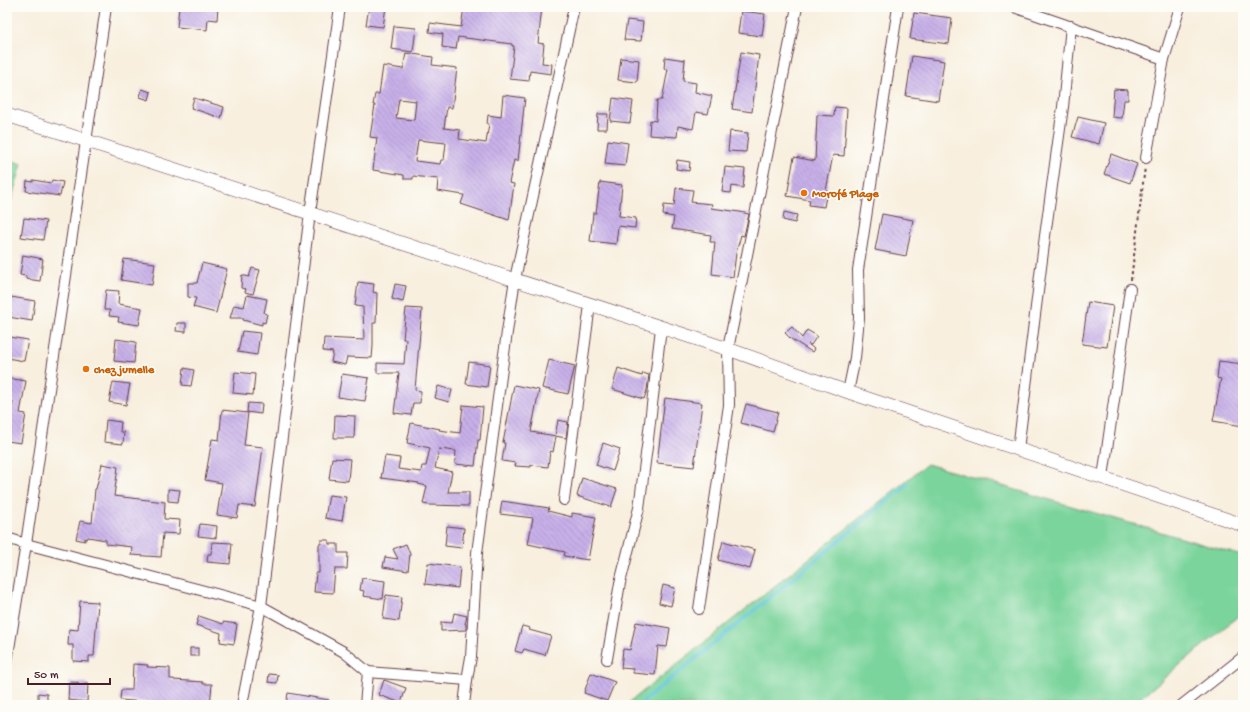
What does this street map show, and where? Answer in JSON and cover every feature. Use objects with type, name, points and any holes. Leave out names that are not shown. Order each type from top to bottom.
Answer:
[{"type":"street","points":[[7,662],[106,7]]},
{"type":"street","points":[[242,705],[261,606],[310,213],[340,7]]},
{"type":"street","points":[[464,705],[471,657],[477,553],[515,279],[574,7]]},
{"type":"street","points":[[699,609],[729,405],[728,350],[797,7]]},
{"type":"street","points":[[848,392],[855,358],[859,318],[858,270],[898,7]]},
{"type":"street","points":[[1014,7],[1043,11],[1071,26],[1164,59]]},
{"type":"street","points":[[1146,158],[1164,59],[1180,7]]},
{"type":"street","points":[[1018,449],[1071,26]]},
{"type":"street","points":[[7,115],[515,279],[1243,525]]},
{"type":"street","points":[[1103,477],[1130,289]]},
{"type":"street","points":[[564,500],[590,305]]},
{"type":"street","points":[[607,659],[620,583],[638,508],[661,328]]},
{"type":"street","points":[[7,538],[261,606],[344,652],[368,672],[467,680]]},
{"type":"street","points":[[1182,705],[1243,657]]},
{"type":"street","points":[[365,705],[368,672]]},
{"type":"path","points":[[1130,289],[1146,158]]},
{"type":"green space","points":[[7,159],[22,164],[10,204],[7,203]]},
{"type":"green space","points":[[927,464],[1243,556],[1243,612],[1132,705],[626,705]]},
{"type":"building","points":[[179,7],[218,7],[217,20],[208,19],[207,30],[177,27]]},
{"type":"building","points":[[369,7],[386,7],[383,27],[366,25]]},
{"type":"building","points":[[464,7],[542,7],[538,43],[544,44],[542,63],[552,64],[551,74],[530,71],[529,81],[510,79],[514,46],[512,46],[512,44],[458,37],[456,49],[442,47],[443,34],[429,32],[430,23],[461,27]]},
{"type":"building","points":[[741,11],[765,14],[762,36],[738,33]]},
{"type":"building","points":[[914,13],[952,18],[949,44],[910,39]]},
{"type":"building","points":[[627,20],[643,22],[641,41],[624,40]]},
{"type":"building","points":[[394,26],[416,28],[413,52],[391,49]]},
{"type":"building","points":[[741,52],[759,55],[752,112],[732,109]]},
{"type":"building","points":[[406,53],[433,57],[432,65],[457,68],[452,108],[447,107],[444,128],[460,130],[459,139],[486,143],[489,124],[487,124],[488,115],[501,117],[503,95],[525,98],[518,161],[514,160],[509,183],[514,184],[509,220],[461,204],[464,195],[437,191],[438,179],[413,176],[413,179],[404,179],[404,175],[373,170],[377,138],[370,137],[375,105],[373,105],[375,94],[379,94],[383,66],[403,69]],"holes":[[[399,99],[416,101],[414,120],[396,118]],[[418,140],[446,143],[444,160],[441,160],[440,164],[415,161]]]},
{"type":"building","points":[[912,56],[944,61],[938,101],[906,96]]},
{"type":"building","points":[[665,57],[685,60],[683,81],[696,83],[695,92],[712,96],[708,114],[696,112],[693,129],[678,126],[677,137],[649,135],[650,120],[656,121],[657,100],[662,100],[668,69],[664,69]]},
{"type":"building","points":[[621,58],[639,60],[637,82],[618,80]]},
{"type":"building","points":[[142,89],[151,92],[149,100],[140,97]]},
{"type":"building","points":[[1114,89],[1128,90],[1128,100],[1124,100],[1122,118],[1112,117]]},
{"type":"building","points":[[194,98],[224,107],[221,118],[191,108]]},
{"type":"building","points":[[613,98],[633,101],[630,123],[610,121]]},
{"type":"building","points":[[835,107],[847,108],[844,156],[833,155],[824,207],[809,205],[810,200],[787,196],[794,157],[815,161],[817,115],[834,116]]},
{"type":"building","points":[[598,114],[608,114],[607,129],[597,129]]},
{"type":"building","points":[[1078,117],[1104,123],[1099,144],[1072,137]]},
{"type":"building","points":[[730,131],[748,133],[746,152],[728,151]]},
{"type":"building","points":[[608,140],[628,143],[625,166],[605,164]]},
{"type":"building","points":[[1111,154],[1137,164],[1130,183],[1104,174]]},
{"type":"building","points":[[677,160],[690,162],[689,171],[676,169]]},
{"type":"building","points":[[725,167],[745,169],[743,188],[732,186],[731,193],[722,192]]},
{"type":"building","points":[[33,180],[51,183],[52,180],[63,182],[60,196],[26,191],[27,181],[33,182]]},
{"type":"building","points":[[600,182],[622,185],[619,216],[636,218],[635,228],[618,226],[616,244],[590,241],[593,213],[596,213]]},
{"type":"building","points":[[676,188],[693,190],[691,202],[712,204],[711,208],[749,214],[744,236],[741,235],[736,253],[733,277],[712,274],[715,242],[710,242],[711,235],[672,229],[674,217],[663,215],[664,205],[674,206]]},
{"type":"building","points":[[784,212],[797,215],[795,223],[783,220]]},
{"type":"building","points":[[882,214],[913,220],[906,256],[875,250]]},
{"type":"building","points":[[24,218],[46,221],[43,240],[21,237]]},
{"type":"building","points":[[23,255],[43,259],[40,281],[26,279],[26,276],[20,275]]},
{"type":"building","points":[[124,259],[155,263],[152,285],[121,280]]},
{"type":"building","points":[[202,263],[227,269],[216,313],[193,307],[196,298],[188,297],[188,283],[197,283]]},
{"type":"building","points":[[252,268],[260,270],[253,294],[245,292],[246,289],[241,288],[242,275],[249,277]]},
{"type":"building","points":[[358,282],[374,284],[373,292],[377,293],[376,323],[373,323],[372,358],[347,357],[345,365],[331,362],[333,352],[323,351],[324,338],[364,340],[363,307],[355,306]]},
{"type":"building","points":[[395,284],[406,286],[403,302],[392,299]]},
{"type":"building","points":[[106,290],[119,291],[118,304],[142,308],[139,325],[118,322],[119,317],[109,316],[110,310],[104,310]]},
{"type":"building","points":[[247,295],[267,299],[264,313],[267,314],[265,323],[262,322],[262,325],[243,320],[243,318],[230,318],[234,305],[244,307]]},
{"type":"building","points":[[11,297],[35,301],[32,321],[8,317]]},
{"type":"building","points":[[1088,302],[1113,306],[1107,347],[1082,344]]},
{"type":"building","points":[[406,308],[422,309],[415,390],[421,391],[420,403],[413,403],[411,415],[394,413],[399,373],[377,373],[377,363],[404,364],[406,339],[403,339]]},
{"type":"building","points":[[177,323],[186,323],[186,332],[176,331]]},
{"type":"building","points":[[792,327],[802,338],[807,330],[817,336],[811,345],[808,344],[814,349],[812,352],[791,339],[785,333]]},
{"type":"building","points":[[242,331],[260,333],[257,355],[238,352]]},
{"type":"building","points":[[9,337],[28,340],[24,361],[7,358]]},
{"type":"building","points":[[116,339],[136,342],[134,363],[114,361]]},
{"type":"building","points":[[549,360],[575,366],[568,394],[542,388]]},
{"type":"building","points":[[1219,361],[1243,364],[1241,386],[1243,386],[1243,426],[1213,421],[1221,379],[1217,378]]},
{"type":"building","points":[[469,362],[490,365],[487,387],[466,384]]},
{"type":"building","points":[[184,368],[194,370],[191,386],[182,385]]},
{"type":"building","points":[[618,368],[642,376],[643,373],[649,375],[644,399],[612,389]]},
{"type":"building","points":[[235,372],[255,374],[253,395],[233,393]]},
{"type":"building","points":[[342,374],[369,378],[365,401],[338,397]]},
{"type":"building","points":[[7,378],[26,381],[20,413],[26,414],[21,443],[7,441],[7,419],[10,419],[13,401],[7,400]]},
{"type":"building","points":[[113,382],[130,384],[126,405],[109,402]]},
{"type":"building","points":[[514,385],[539,390],[531,432],[556,436],[553,452],[550,451],[548,467],[531,465],[531,467],[515,466],[516,463],[502,461],[505,443],[503,443]]},
{"type":"building","points":[[438,386],[452,390],[449,402],[435,398]]},
{"type":"building","points":[[665,398],[702,403],[694,467],[657,463]]},
{"type":"building","points":[[248,403],[262,404],[261,414],[247,412]]},
{"type":"building","points":[[746,404],[778,412],[773,432],[741,423]]},
{"type":"building","points":[[463,405],[483,407],[480,440],[478,440],[475,466],[455,464],[456,451],[439,449],[435,468],[452,472],[448,492],[469,492],[469,506],[423,504],[427,486],[418,484],[419,483],[381,478],[385,456],[400,458],[398,469],[421,472],[422,466],[426,466],[430,448],[407,443],[411,423],[440,429],[439,430],[460,433]]},
{"type":"building","points":[[222,410],[248,413],[244,445],[263,447],[255,507],[239,505],[237,518],[217,515],[222,483],[205,480],[212,439],[219,440]]},
{"type":"building","points":[[335,415],[355,416],[354,438],[334,438]]},
{"type":"building","points":[[106,420],[121,422],[120,432],[124,432],[123,444],[104,442]]},
{"type":"building","points":[[558,420],[568,422],[566,438],[555,436]]},
{"type":"building","points":[[603,443],[620,449],[613,471],[596,465]]},
{"type":"building","points":[[332,458],[350,459],[348,481],[329,479]]},
{"type":"building","points":[[102,464],[118,467],[114,496],[165,502],[164,519],[180,520],[179,534],[163,533],[161,557],[131,555],[132,547],[106,544],[106,540],[88,537],[87,539],[85,538],[85,541],[76,539],[80,521],[92,523],[95,489]]},
{"type":"building","points":[[582,478],[617,489],[611,507],[577,496]]},
{"type":"building","points":[[168,489],[180,490],[178,502],[168,501]]},
{"type":"building","points":[[329,495],[346,497],[342,521],[325,518]]},
{"type":"building","points":[[502,501],[549,508],[548,511],[572,517],[572,513],[596,517],[588,560],[564,556],[565,552],[528,544],[533,518],[500,514]]},
{"type":"building","points":[[200,524],[217,526],[216,538],[198,536]]},
{"type":"building","points":[[447,526],[464,528],[462,548],[445,546]]},
{"type":"building","points":[[321,540],[329,540],[329,544],[338,544],[338,553],[348,553],[347,569],[335,569],[333,593],[314,592],[316,573],[319,573],[319,544],[321,544]]},
{"type":"building","points":[[723,541],[755,550],[750,569],[718,560]]},
{"type":"building","points":[[212,542],[232,543],[230,564],[207,562],[208,554],[211,554]]},
{"type":"building","points":[[406,544],[410,554],[408,571],[383,567],[385,557],[398,559],[393,549]]},
{"type":"building","points":[[428,563],[460,567],[458,588],[425,584]]},
{"type":"building","points":[[362,578],[385,581],[383,599],[363,596],[364,591],[360,590]]},
{"type":"building","points":[[663,585],[675,588],[671,606],[659,603]]},
{"type":"building","points":[[386,595],[402,597],[399,621],[383,619]]},
{"type":"building","points":[[80,601],[98,602],[94,656],[89,656],[89,662],[73,661],[73,645],[68,645],[69,629],[78,630]]},
{"type":"building","points":[[454,613],[467,616],[465,624],[466,630],[441,631],[441,622],[452,623]]},
{"type":"building","points":[[199,616],[223,624],[223,622],[237,624],[234,644],[220,642],[221,633],[196,625]]},
{"type":"building","points":[[636,622],[670,628],[667,647],[658,646],[655,675],[633,673],[633,669],[621,668],[623,649],[630,650]]},
{"type":"building","points":[[522,626],[530,628],[529,630],[551,636],[545,655],[524,649],[522,653],[515,651]]},
{"type":"building","points":[[190,648],[198,648],[198,656],[190,656]]},
{"type":"building","points":[[133,664],[148,665],[147,667],[170,668],[170,679],[212,684],[210,705],[186,705],[120,700],[121,690],[132,690]]},
{"type":"building","points":[[591,673],[615,682],[607,701],[584,693]]},
{"type":"building","points":[[269,674],[278,675],[277,683],[268,682]]},
{"type":"building","points":[[384,680],[406,688],[401,703],[379,695]]},
{"type":"building","points":[[69,682],[88,683],[87,702],[68,700]]},
{"type":"building","points":[[38,693],[47,694],[47,703],[38,702]]},
{"type":"building","points":[[288,693],[329,700],[328,705],[286,705]]},
{"type":"waterway","points":[[639,705],[908,484]]},
{"type":"place","name":"Morofé Plage","points":[[804,193]]},
{"type":"place","name":"chez jumelle","points":[[86,369]]}]
